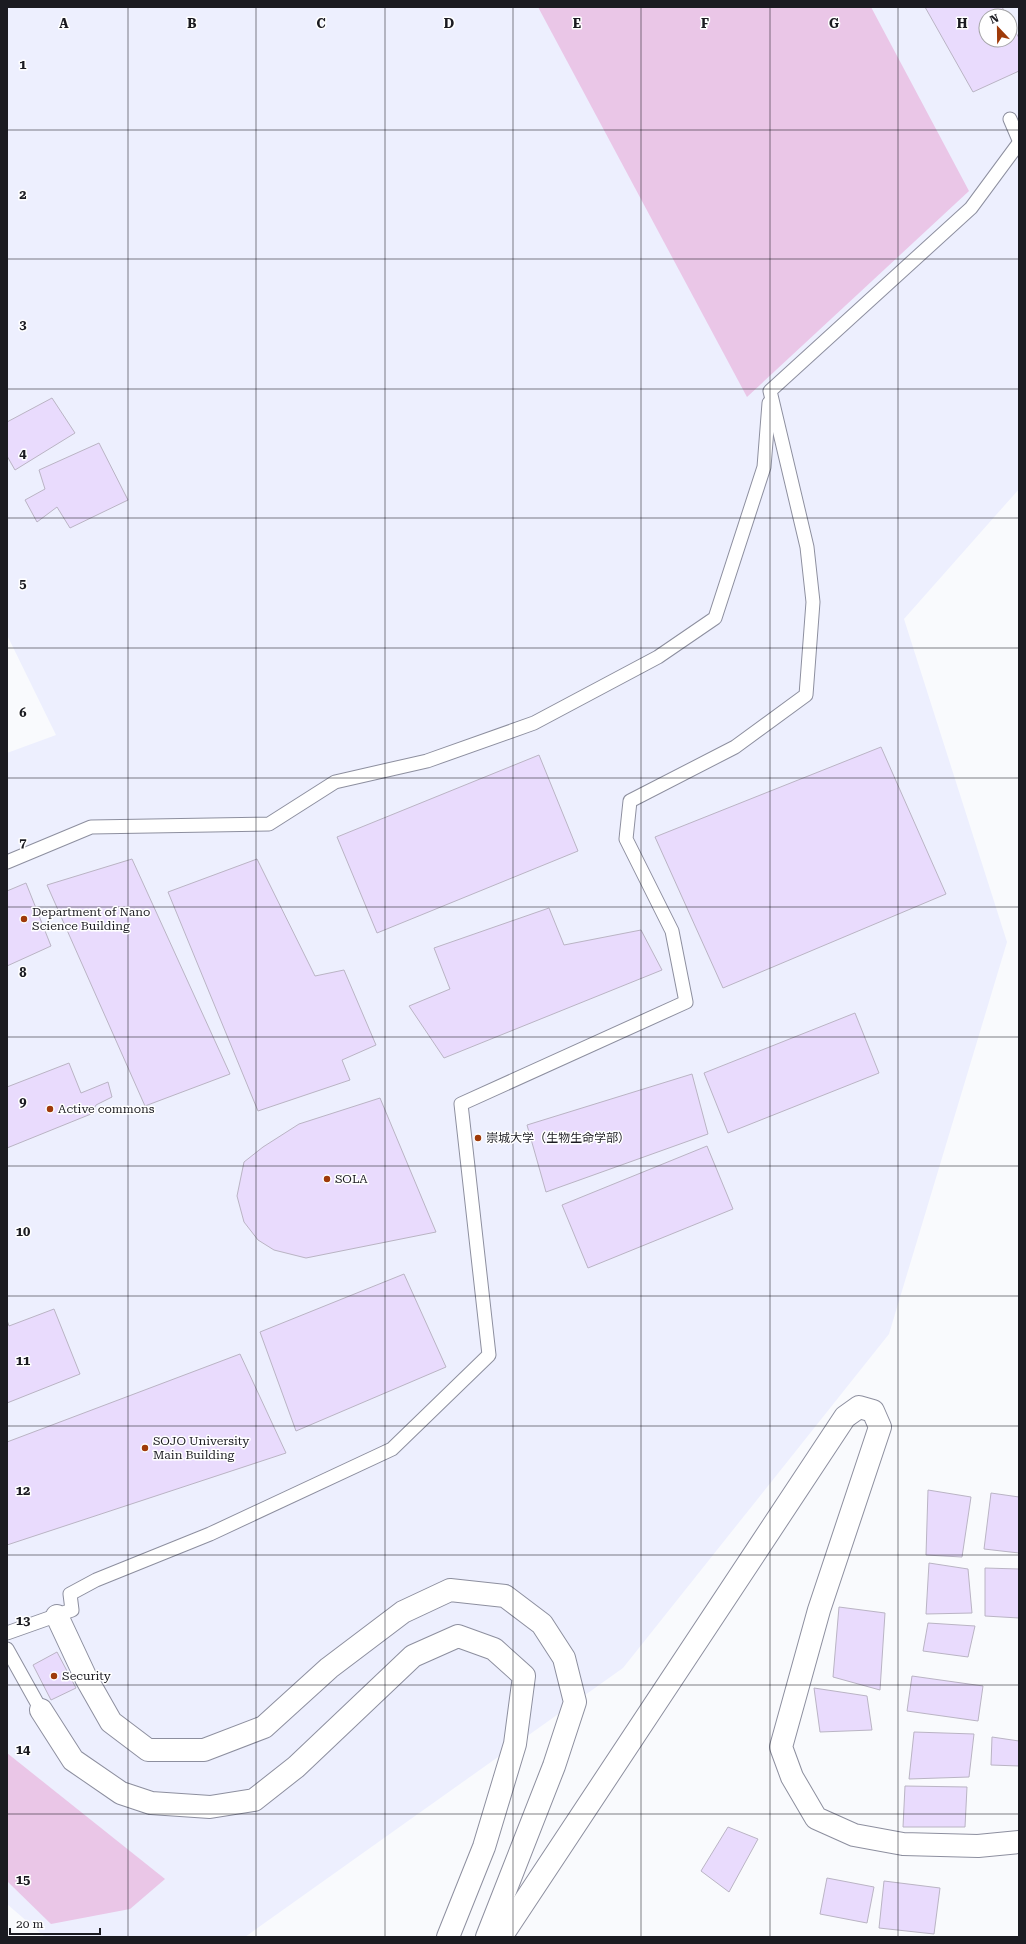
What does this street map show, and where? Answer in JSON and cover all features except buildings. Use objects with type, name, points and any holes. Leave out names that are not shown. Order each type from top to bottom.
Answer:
[{"type":"street","points":[[501,1937],[845,1417],[859,1407],[872,1411],[880,1427],[819,1610],[781,1747],[792,1777],[816,1818],[854,1835],[903,1844],[978,1846],[1019,1842]]},
{"type":"street","points":[[57,1616],[86,1678],[111,1722],[148,1750],[204,1750],[264,1727],[329,1668],[403,1612],[450,1590],[505,1596],[542,1624],[564,1658],[575,1702],[554,1766],[487,1937]]},
{"type":"street","points":[[41,1710],[73,1760],[121,1793],[151,1803],[210,1807],[254,1800],[296,1767],[413,1656],[458,1636],[494,1649],[524,1676],[515,1744],[484,1847],[448,1937]]},
{"type":"lane","points":[[7,862],[91,827],[269,824],[335,782],[428,761],[534,723],[658,657],[715,618],[764,467],[770,391],[972,208],[1019,141],[1010,119]]},
{"type":"lane","points":[[7,1634],[72,1610],[70,1594],[96,1580],[210,1534],[392,1450],[489,1355],[461,1104],[686,1002],[672,931],[626,839],[630,801],[735,747],[806,695],[813,602],[807,547],[770,391]]},
{"type":"lane","points":[[7,1649],[41,1710]]},
{"type":"shaded area","name":"崇城大学（生物生命学部）","points":[[7,7],[1019,7],[1019,489],[904,619],[1007,942],[889,1334],[623,1668],[245,1937],[45,1937],[7,1904],[7,753],[56,735],[7,635]]},
{"type":"shaded area","points":[[538,7],[871,7],[969,191],[747,397]]},
{"type":"shaded area","points":[[7,1753],[165,1879],[130,1909],[51,1924],[7,1881]]},
{"type":"place","name":"Department of Nano Science Building","points":[[24,919]]},
{"type":"place","name":"Active commons","points":[[50,1109]]},
{"type":"place","name":"崇城大学（生物生命学部）","points":[[478,1138]]},
{"type":"place","name":"SOLA","points":[[327,1179]]},
{"type":"place","name":"SOJO University Main Building","points":[[145,1448]]},
{"type":"place","name":"Security","points":[[54,1676]]}]
